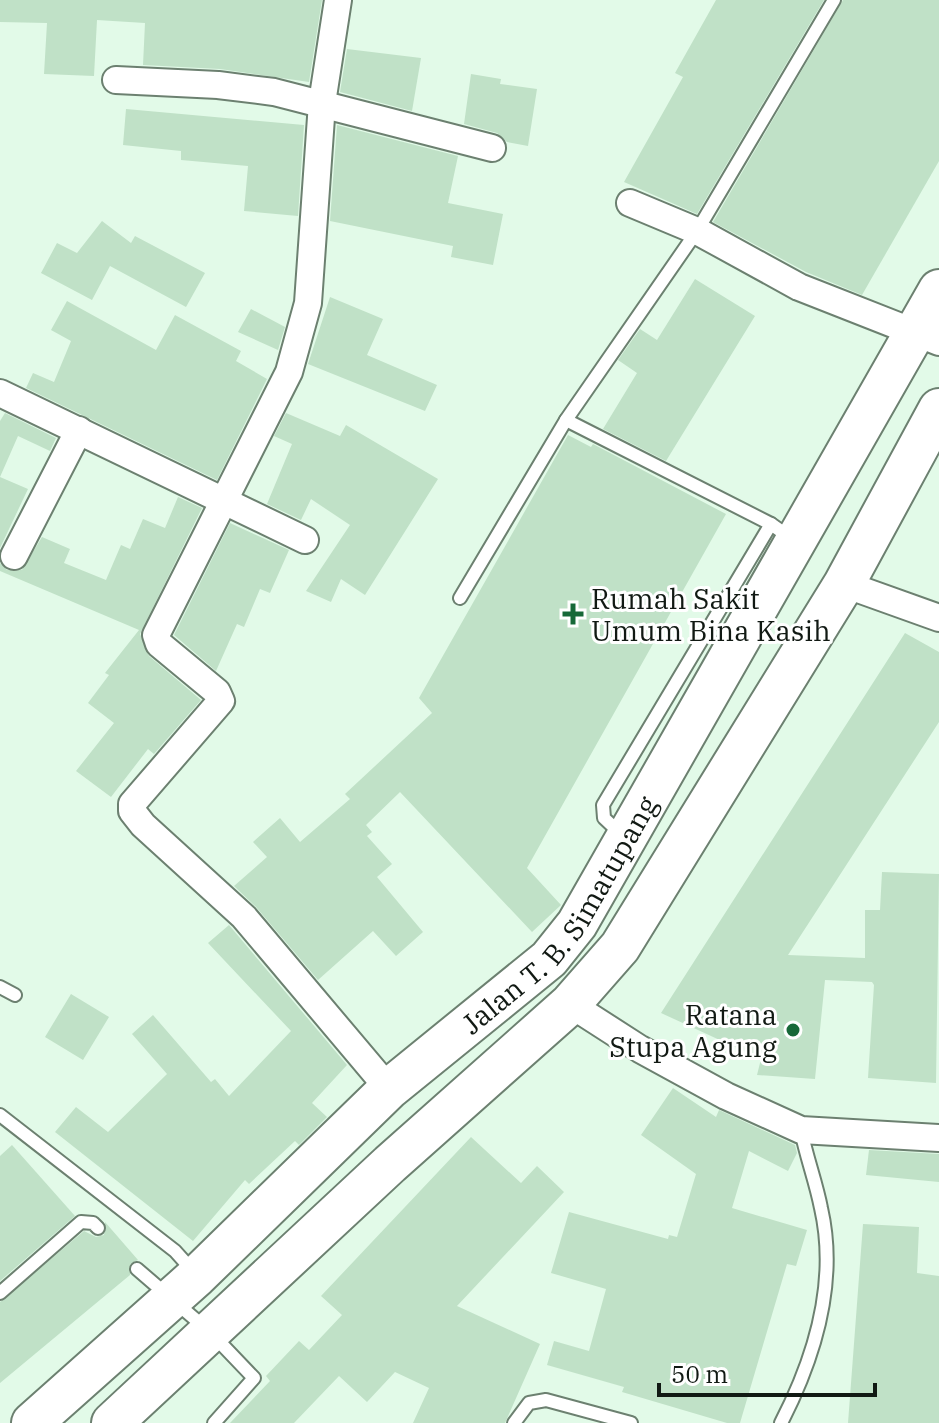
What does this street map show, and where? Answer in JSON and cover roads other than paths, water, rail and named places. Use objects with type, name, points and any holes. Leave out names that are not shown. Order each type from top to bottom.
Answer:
[{"type":"main road","name":"Jalan T. B. Simatupang","points":[[32,1423],[184,1288],[389,1089],[549,959],[577,924],[626,839],[656,752],[783,533],[926,337],[939,290]]},
{"type":"main road","name":"Jalan T. B. Simatupang","points":[[126,1416],[210,1332],[390,1164],[570,1004],[620,947],[844,584],[939,409]]},
{"type":"main road","points":[[348,1128],[390,1164]]},
{"type":"street","points":[[338,0],[322,103],[308,303],[289,372],[156,635],[159,644],[217,692],[221,701],[135,797],[132,811],[195,875],[244,917],[389,1089]]},
{"type":"street","points":[[116,80],[218,85],[322,103],[492,148]]},
{"type":"street","points":[[630,203],[697,231],[799,287],[926,337]]},
{"type":"street","points":[[0,393],[305,540]]},
{"type":"street","points":[[14,556],[79,430]]},
{"type":"street","points":[[844,584],[939,618]]},
{"type":"street","points":[[570,1004],[640,1049],[726,1096],[801,1130],[939,1138]]},
{"type":"lane","points":[[460,598],[566,420],[697,231],[834,0]]},
{"type":"lane","points":[[566,420],[783,533]]},
{"type":"lane","points":[[0,987],[15,995]]},
{"type":"lane","points":[[0,1115],[175,1251],[184,1288],[210,1332],[254,1378],[214,1423]]},
{"type":"lane","points":[[781,1423],[813,1355],[826,1287],[822,1211],[801,1130]]},
{"type":"lane","points":[[0,1293],[81,1222],[93,1223],[98,1228]]},
{"type":"lane","points":[[137,1269],[184,1288]]},
{"type":"lane","points":[[514,1423],[529,1403],[546,1400],[631,1423]]},
{"type":"place","name":"Rumah Sakit Umum Bina Kasih","points":[[573,614]]},
{"type":"place","name":"Ratana Stupa Agung","points":[[793,1030]]}]
